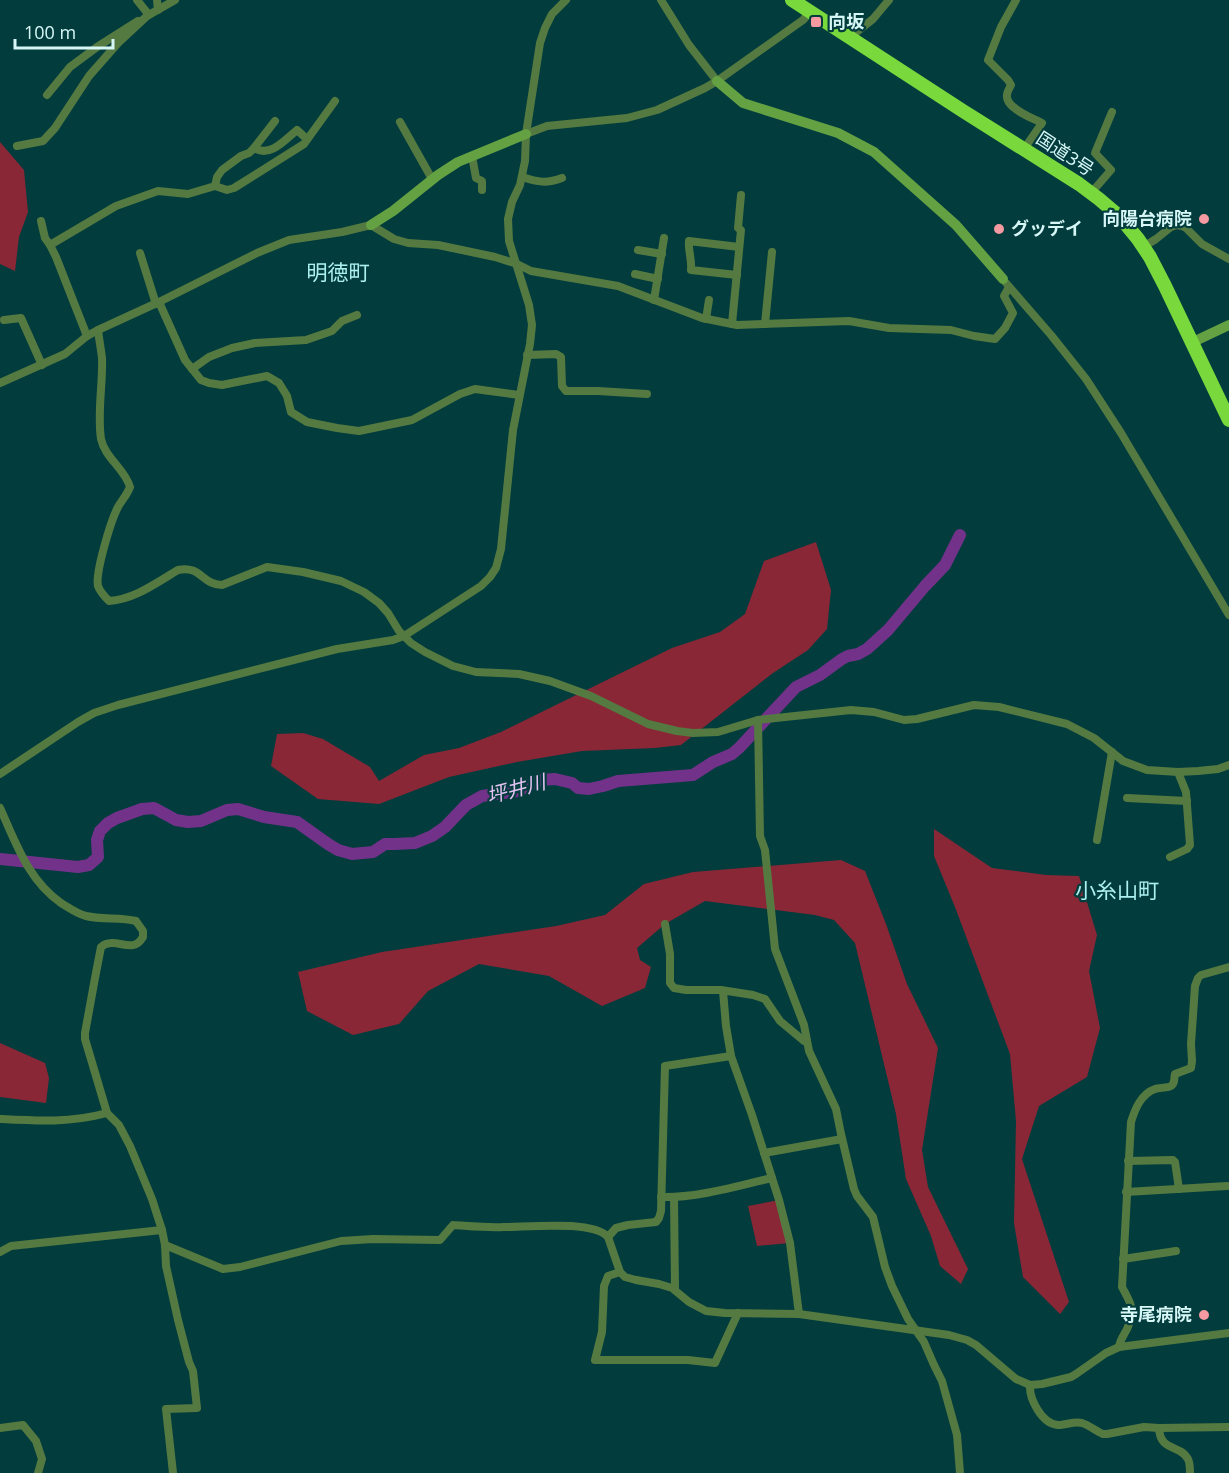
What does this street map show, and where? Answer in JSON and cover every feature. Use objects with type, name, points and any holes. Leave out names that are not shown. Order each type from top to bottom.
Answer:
[{"type":"highway","name":"国道3号","points":[[792,0],[1091,193],[1119,216],[1143,247],[1165,286],[1229,420]]},
{"type":"street","points":[[137,0],[148,16]]},
{"type":"street","points":[[157,0],[158,10]]},
{"type":"street","points":[[47,94],[70,67],[106,41],[175,0]]},
{"type":"street","points":[[0,774],[94,713],[337,649],[393,640],[404,636],[481,586],[490,577],[499,561],[513,430],[532,325],[529,305],[509,241],[508,219],[512,202],[520,185],[525,161],[526,134],[540,43],[552,14],[566,0]]},
{"type":"street","points":[[661,0],[689,45],[717,81],[743,103],[838,133],[874,153],[956,225],[1052,335],[1086,379],[1121,433],[1229,615]]},
{"type":"street","points":[[850,38],[873,19],[889,0]]},
{"type":"street","points":[[1016,0],[1001,27],[988,60],[1011,85],[1007,96],[1008,102],[1042,123],[1024,149]]},
{"type":"street","points":[[0,383],[65,354],[98,330],[158,303],[257,253],[290,240],[371,225],[393,212],[432,179],[472,156],[547,126],[627,118],[657,111],[717,81],[803,20],[810,12]]},
{"type":"street","points":[[17,146],[43,141],[55,129],[88,76],[148,16]]},
{"type":"street","points":[[50,244],[116,206],[158,191],[188,194],[215,186],[227,190],[234,188],[304,144],[335,101]]},
{"type":"street","points":[[1091,193],[1111,170],[1095,153],[1112,112]]},
{"type":"street","points":[[215,186],[222,170],[249,153],[276,121]]},
{"type":"street","points":[[400,122],[432,179]]},
{"type":"street","points":[[254,148],[259,151],[273,150],[297,130],[307,140]]},
{"type":"street","points":[[472,156],[476,178],[482,181],[482,190]]},
{"type":"street","points":[[522,177],[539,182],[553,182],[562,178]]},
{"type":"street","points":[[732,324],[740,247],[741,230],[738,228],[741,195]]},
{"type":"street","points":[[42,221],[45,238],[56,257],[87,336]]},
{"type":"street","points":[[371,225],[394,239],[408,243],[438,245],[495,256],[531,271],[618,286],[706,319],[732,324],[849,321],[889,328],[951,330],[995,339],[1005,328],[1013,312],[1004,296],[1006,283]]},
{"type":"street","points":[[1143,247],[1177,225],[1186,228],[1202,244],[1229,260]]},
{"type":"street","points":[[654,300],[664,238]]},
{"type":"street","points":[[737,275],[691,270],[689,241],[740,247]]},
{"type":"street","points":[[639,250],[662,254]]},
{"type":"street","points":[[765,324],[772,252]]},
{"type":"street","points":[[140,253],[158,303],[185,360],[201,380],[222,386],[267,376],[279,383],[287,396],[291,412],[307,422],[359,430],[412,420],[460,394],[475,389],[519,395]]},
{"type":"street","points":[[635,274],[658,279]]},
{"type":"street","points":[[706,319],[709,300]]},
{"type":"street","points":[[192,369],[209,357],[232,348],[255,343],[306,340],[332,331],[342,321],[357,315]]},
{"type":"street","points":[[4,320],[21,318],[42,365]]},
{"type":"street","points":[[1192,342],[1229,324]]},
{"type":"street","points":[[98,330],[102,357],[101,439],[104,449],[130,487],[114,516],[98,575],[98,586],[109,601],[132,597],[178,570],[192,570],[210,582],[222,585],[262,568],[273,567],[318,575],[356,587],[383,606],[404,636],[418,648],[453,666],[476,672],[519,675],[550,681],[591,696],[648,724],[677,731],[718,732],[758,720],[851,710],[874,712],[911,720],[974,705],[999,707],[1067,724],[1094,738],[1123,761],[1147,770],[1178,772],[1218,769],[1229,765]]},
{"type":"street","points":[[527,355],[556,354],[561,357],[562,386],[566,391],[646,394]]},
{"type":"street","points":[[758,720],[760,836],[765,856],[775,949],[804,1025],[809,1052],[836,1109],[854,1189],[873,1217],[887,1274],[908,1319],[924,1342],[942,1381],[957,1435],[960,1473]]},
{"type":"street","points":[[1097,840],[1112,752]]},
{"type":"street","points":[[1170,857],[1187,849],[1190,845],[1186,792],[1178,772]]},
{"type":"street","points":[[1127,798],[1187,801]]},
{"type":"street","points":[[0,808],[29,871],[44,889],[68,908],[79,913],[93,917],[132,920],[139,924],[143,931],[144,937],[137,944],[128,946],[111,942],[104,944],[100,950],[85,1033],[107,1113],[118,1125],[130,1146],[162,1230],[166,1266],[178,1320],[189,1362],[194,1371],[197,1408],[166,1409],[173,1473]]},
{"type":"street","points":[[665,924],[670,954],[671,986],[686,990],[753,995],[765,999],[780,1021],[807,1042]]},
{"type":"street","points":[[1119,1347],[1132,1310],[1122,1287],[1128,1161],[1134,1111],[1153,1090],[1172,1085],[1175,1074],[1189,1070],[1192,1066],[1191,1044],[1195,986],[1201,975],[1229,967]]},
{"type":"street","points":[[723,991],[731,1056],[772,1178],[790,1243],[799,1314]]},
{"type":"street","points":[[608,1237],[616,1228],[656,1222],[659,1218],[665,1066],[731,1056]]},
{"type":"street","points":[[0,1119],[43,1122],[85,1119],[107,1113]]},
{"type":"street","points":[[764,1153],[842,1139]]},
{"type":"street","points":[[1128,1161],[1173,1160],[1179,1189]]},
{"type":"street","points":[[661,1197],[712,1191],[772,1178]]},
{"type":"street","points":[[1126,1192],[1227,1186]]},
{"type":"street","points":[[674,1197],[675,1289]]},
{"type":"street","points":[[165,1245],[223,1269],[240,1268],[341,1241],[441,1240],[453,1225],[594,1228],[608,1237],[620,1272],[625,1276],[675,1289],[701,1309],[712,1312],[799,1314],[949,1335],[976,1345],[1016,1379],[1030,1386],[1071,1377],[1106,1353],[1119,1347],[1229,1333]]},
{"type":"street","points":[[0,1252],[11,1246],[162,1230]]},
{"type":"street","points":[[1123,1259],[1176,1251]]},
{"type":"street","points":[[620,1272],[608,1276],[604,1286],[602,1332],[595,1360],[688,1360],[715,1363],[738,1313]]},
{"type":"street","points":[[1030,1386],[1032,1401],[1052,1424],[1079,1422],[1103,1434],[1144,1427],[1229,1427]]},
{"type":"street","points":[[0,1428],[24,1425],[36,1441],[42,1459],[38,1473]]},
{"type":"street","points":[[1159,1428],[1162,1440],[1187,1456],[1190,1462],[1190,1473]]},
{"type":"shaded area","points":[[0,142],[24,170],[28,212],[19,237],[15,271],[0,264]]},
{"type":"shaded area","points":[[816,542],[831,590],[827,629],[808,650],[773,673],[681,745],[582,751],[517,762],[449,777],[379,804],[318,799],[271,766],[277,734],[303,733],[323,739],[370,767],[379,781],[424,755],[459,748],[501,732],[672,648],[720,632],[745,614],[764,561]]},
{"type":"shaded area","points":[[934,829],[992,868],[1046,875],[1079,876],[1097,935],[1089,971],[1100,1028],[1087,1077],[1039,1106],[1022,1159],[1069,1302],[1060,1314],[1023,1277],[1014,1223],[1016,1121],[1010,1054],[934,856]]},
{"type":"shaded area","points":[[841,860],[865,871],[907,984],[938,1048],[922,1150],[928,1187],[968,1269],[961,1284],[940,1266],[931,1236],[906,1179],[896,1114],[855,943],[834,920],[815,915],[705,901],[665,924],[637,948],[640,960],[651,967],[645,988],[602,1006],[549,976],[479,964],[428,991],[399,1024],[353,1035],[307,1011],[298,972],[382,952],[556,926],[605,915],[644,884],[693,872]]},
{"type":"shaded area","points":[[0,1043],[45,1063],[49,1078],[46,1103],[0,1097]]},
{"type":"shaded area","points":[[779,1200],[790,1243],[757,1246],[748,1206]]},
{"type":"waterway","name":"坪井川","points":[[0,859],[78,867],[89,865],[98,857],[97,840],[100,831],[108,823],[142,809],[154,808],[176,820],[188,822],[201,821],[227,810],[238,809],[264,817],[297,822],[338,850],[352,854],[373,852],[385,844],[415,843],[432,836],[445,827],[466,805],[482,796],[518,791],[540,780],[555,779],[572,783],[578,788],[589,789],[618,781],[693,775],[713,762],[732,754],[796,687],[820,675],[842,659],[867,649],[888,630],[945,565],[960,535]]},
{"type":"place","name":"向坂","points":[[816,22]]},
{"type":"place","name":"向陽台病院","points":[[1204,219]]},
{"type":"place","name":"グッデイ","points":[[999,229]]},
{"type":"place","name":"寺尾病院","points":[[1204,1315]]},
{"type":"district","name":"明徳町","points":[[338,273]]},
{"type":"district","name":"小糸山町","points":[[1117,891]]}]
